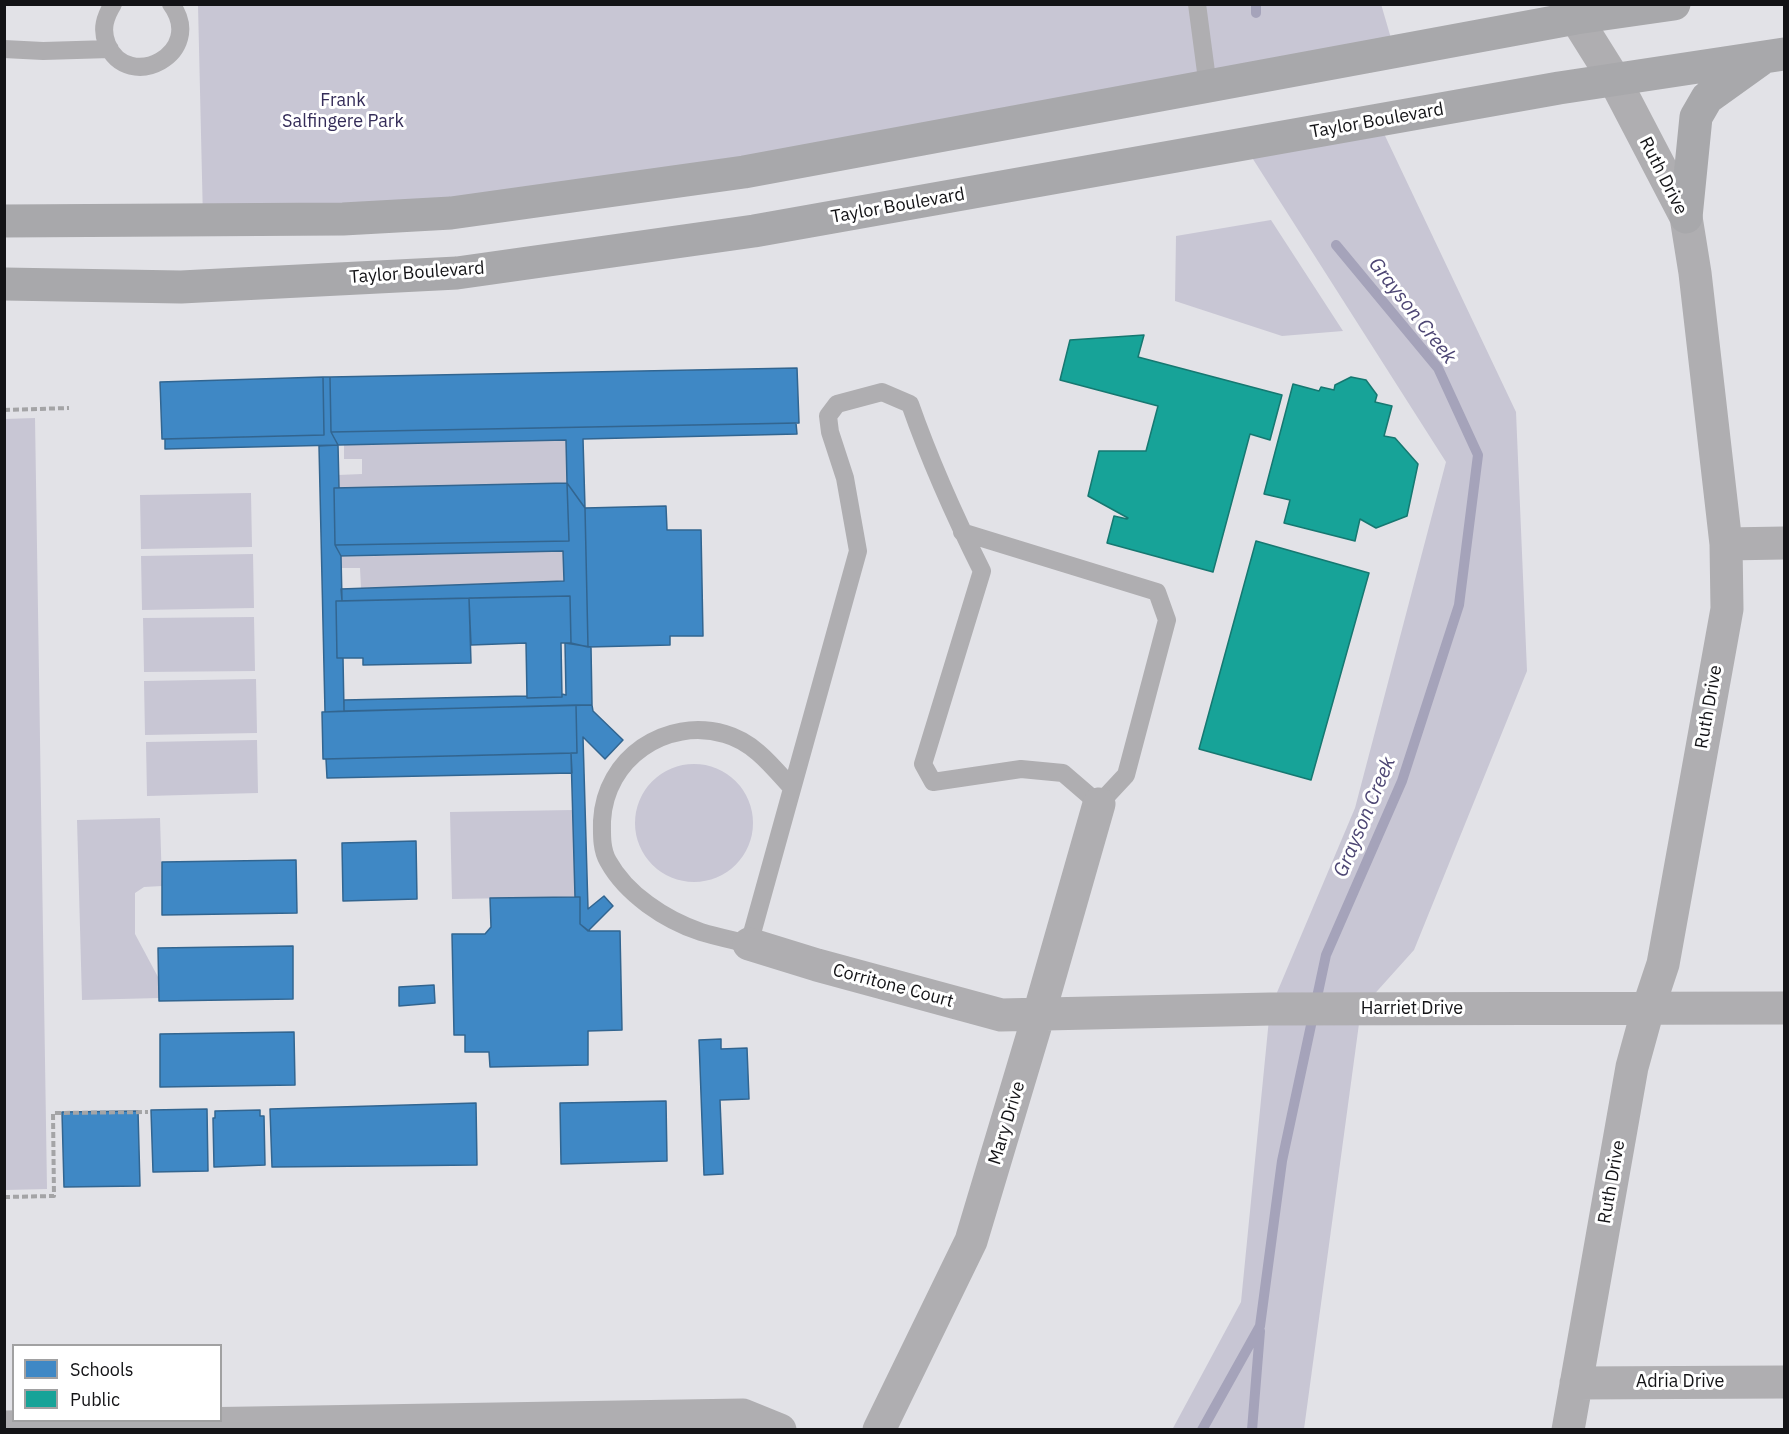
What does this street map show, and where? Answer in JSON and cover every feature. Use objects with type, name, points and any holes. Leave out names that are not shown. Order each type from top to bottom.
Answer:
[{"type":"main road","points":[[4,221],[343,219],[451,213],[744,172],[1208,87],[1571,11],[1674,4]]},
{"type":"main road","points":[[1686,217],[1696,117],[1707,98],[1774,56]]},
{"type":"main road","name":"Taylor Boulevard","points":[[4,284],[181,286],[457,273],[754,231],[1614,79],[1774,56]]},
{"type":"street","name":"Ruth Drive","points":[[1568,1430],[1632,1068],[1663,964],[1726,609],[1726,544],[1695,273],[1686,217],[1614,79],[1571,11]]},
{"type":"street","points":[[1726,544],[1785,543]]},
{"type":"street","name":"Mary Drive","points":[[879,1430],[971,1241],[1099,804]]},
{"type":"street","name":"Corritone Court","points":[[749,944],[1001,1015],[1039,1014]]},
{"type":"street","name":"Harriet Drive","points":[[1039,1014],[1270,1009],[1785,1008]]},
{"type":"street","name":"Adria Drive","points":[[1576,1383],[1785,1382]]},
{"type":"street","points":[[4,1427],[743,1414],[780,1430]]},
{"type":"lane","points":[[113,4],[104,26],[105,38],[110,49],[118,59],[129,65],[142,67],[155,65],[166,59],[175,48],[180,37],[180,23],[171,4]]},
{"type":"lane","points":[[1197,4],[1208,87]]},
{"type":"lane","points":[[4,49],[43,51],[110,49]]},
{"type":"lane","points":[[792,788],[767,760],[741,741],[726,734],[695,730],[664,736],[633,753],[619,769],[603,812],[602,837],[607,860],[638,896],[663,915],[699,931],[749,944],[858,551],[845,478],[830,432],[828,416],[837,404],[882,392],[910,404],[962,532],[982,571],[923,765],[933,782],[1021,769],[1063,773],[1099,804],[1126,776],[1167,620],[1157,592],[962,532]]},
{"type":"path","points":[[4,410],[69,408]]},
{"type":"path","points":[[4,1197],[54,1196],[53,1113],[148,1112]]},
{"type":"green space","name":"Frank Salfingere Park","points":[[1381,4],[1395,52],[744,172],[203,220],[198,5]]},
{"type":"green space","points":[[1378,121],[1516,412],[1527,671],[1414,950],[1361,1009],[1304,1429],[1172,1430],[1241,1302],[1270,1009],[1355,808],[1446,462],[1244,145]]},
{"type":"green space","points":[[1271,220],[1343,331],[1282,336],[1175,301],[1176,236]]},
{"type":"green space","points":[[35,418],[47,1189],[5,1190],[4,419]]},
{"type":"green space","points":[[566,440],[567,483],[339,488],[338,475],[362,474],[362,459],[344,459],[344,445]]},
{"type":"green space","points":[[251,493],[252,547],[141,549],[140,495]]},
{"type":"green space","points":[[563,551],[564,583],[361,588],[360,568],[341,568],[341,557]]},
{"type":"green space","points":[[253,554],[254,608],[142,610],[141,556]]},
{"type":"green space","points":[[254,617],[255,671],[144,672],[143,618]]},
{"type":"green space","points":[[256,679],[257,733],[145,735],[144,681]]},
{"type":"green space","points":[[257,740],[258,793],[147,796],[146,742]]},
{"type":"green space","points":[[694,764],[717,769],[736,781],[748,800],[753,823],[748,846],[736,865],[717,877],[694,882],[671,877],[652,865],[640,846],[635,823],[640,800],[652,781],[671,769]]},
{"type":"green space","points":[[573,810],[575,897],[452,899],[450,812]]},
{"type":"green space","points":[[160,818],[162,886],[144,887],[135,893],[135,934],[158,977],[159,998],[82,1000],[77,820]]},
{"type":"building: Schools","points":[[797,368],[799,423],[331,432],[330,377]]},
{"type":"building: Schools","points":[[323,377],[324,435],[162,439],[160,382]]},
{"type":"building: Schools","points":[[323,377],[330,377],[331,432],[338,445],[165,449],[165,439],[324,435]]},
{"type":"building: Schools","points":[[796,423],[797,434],[583,439],[585,508],[567,483],[566,440],[338,445],[331,432]]},
{"type":"building: Schools","points":[[338,445],[339,488],[334,488],[335,545],[341,556],[342,601],[336,601],[337,658],[343,658],[344,711],[325,712],[319,446]]},
{"type":"building: Schools","points":[[567,483],[569,541],[335,545],[334,488]]},
{"type":"building: Schools","points":[[567,483],[585,508],[588,647],[571,643],[570,596],[342,601],[341,589],[564,581],[563,551],[341,556],[335,545],[569,541]]},
{"type":"building: Schools","points":[[666,506],[667,530],[701,530],[703,636],[670,636],[670,645],[588,647],[585,508]]},
{"type":"building: Schools","points":[[570,596],[571,643],[561,643],[562,697],[527,698],[526,643],[471,645],[469,598]]},
{"type":"building: Schools","points":[[469,598],[471,663],[363,665],[363,658],[337,658],[336,601]]},
{"type":"building: Schools","points":[[565,643],[591,647],[592,705],[344,711],[344,700],[562,697],[562,694],[566,695]]},
{"type":"building: Schools","points":[[576,705],[577,753],[323,759],[322,712]]},
{"type":"building: Schools","points":[[576,705],[592,705],[593,711],[623,740],[605,759],[583,737],[588,909],[604,896],[613,906],[588,931],[580,924],[580,897],[575,897],[571,753],[577,753]]},
{"type":"building: Schools","points":[[571,753],[572,773],[327,778],[326,759]]},
{"type":"building: Schools","points":[[416,841],[417,899],[343,901],[342,843]]},
{"type":"building: Schools","points":[[296,860],[297,913],[162,915],[162,862]]},
{"type":"building: Schools","points":[[580,897],[580,924],[589,931],[620,931],[622,1030],[588,1031],[588,1065],[490,1067],[489,1052],[465,1052],[465,1035],[454,1035],[452,934],[485,934],[491,927],[490,898]]},
{"type":"building: Schools","points":[[293,946],[293,999],[159,1001],[158,948]]},
{"type":"building: Schools","points":[[434,985],[435,1003],[399,1006],[399,987]]},
{"type":"building: Schools","points":[[294,1032],[295,1085],[160,1087],[160,1034]]},
{"type":"building: Schools","points":[[721,1039],[721,1049],[747,1048],[749,1099],[720,1100],[723,1174],[704,1175],[699,1040]]},
{"type":"building: Schools","points":[[666,1101],[667,1161],[561,1164],[560,1103]]},
{"type":"building: Schools","points":[[476,1103],[477,1165],[272,1167],[270,1109]]},
{"type":"building: Schools","points":[[207,1109],[208,1171],[153,1172],[151,1110]]},
{"type":"building: Schools","points":[[260,1110],[260,1116],[264,1116],[265,1165],[214,1167],[213,1118],[215,1118],[215,1111]]},
{"type":"building: Schools","points":[[138,1111],[140,1186],[64,1187],[62,1112]]},
{"type":"building: Public","points":[[1144,335],[1138,357],[1282,395],[1270,440],[1250,434],[1213,572],[1107,543],[1114,516],[1128,518],[1088,496],[1099,451],[1146,451],[1158,406],[1060,380],[1070,340]]},
{"type":"building: Public","points":[[1351,377],[1366,380],[1377,395],[1375,402],[1392,406],[1384,436],[1395,438],[1418,464],[1407,516],[1376,528],[1360,519],[1355,541],[1284,523],[1290,500],[1264,494],[1293,384],[1319,391],[1321,387],[1334,390],[1335,385]]},
{"type":"building: Public","points":[[1256,541],[1369,573],[1311,780],[1199,749]]},
{"type":"waterway","name":"Grayson Creek","points":[[1256,4],[1256,13]]},
{"type":"waterway","name":"Grayson Creek","points":[[1202,1430],[1260,1326],[1282,1161],[1326,955],[1402,781],[1459,605],[1478,455],[1438,368],[1336,245]]},
{"type":"waterway","points":[[1252,1430],[1260,1331]]}]
